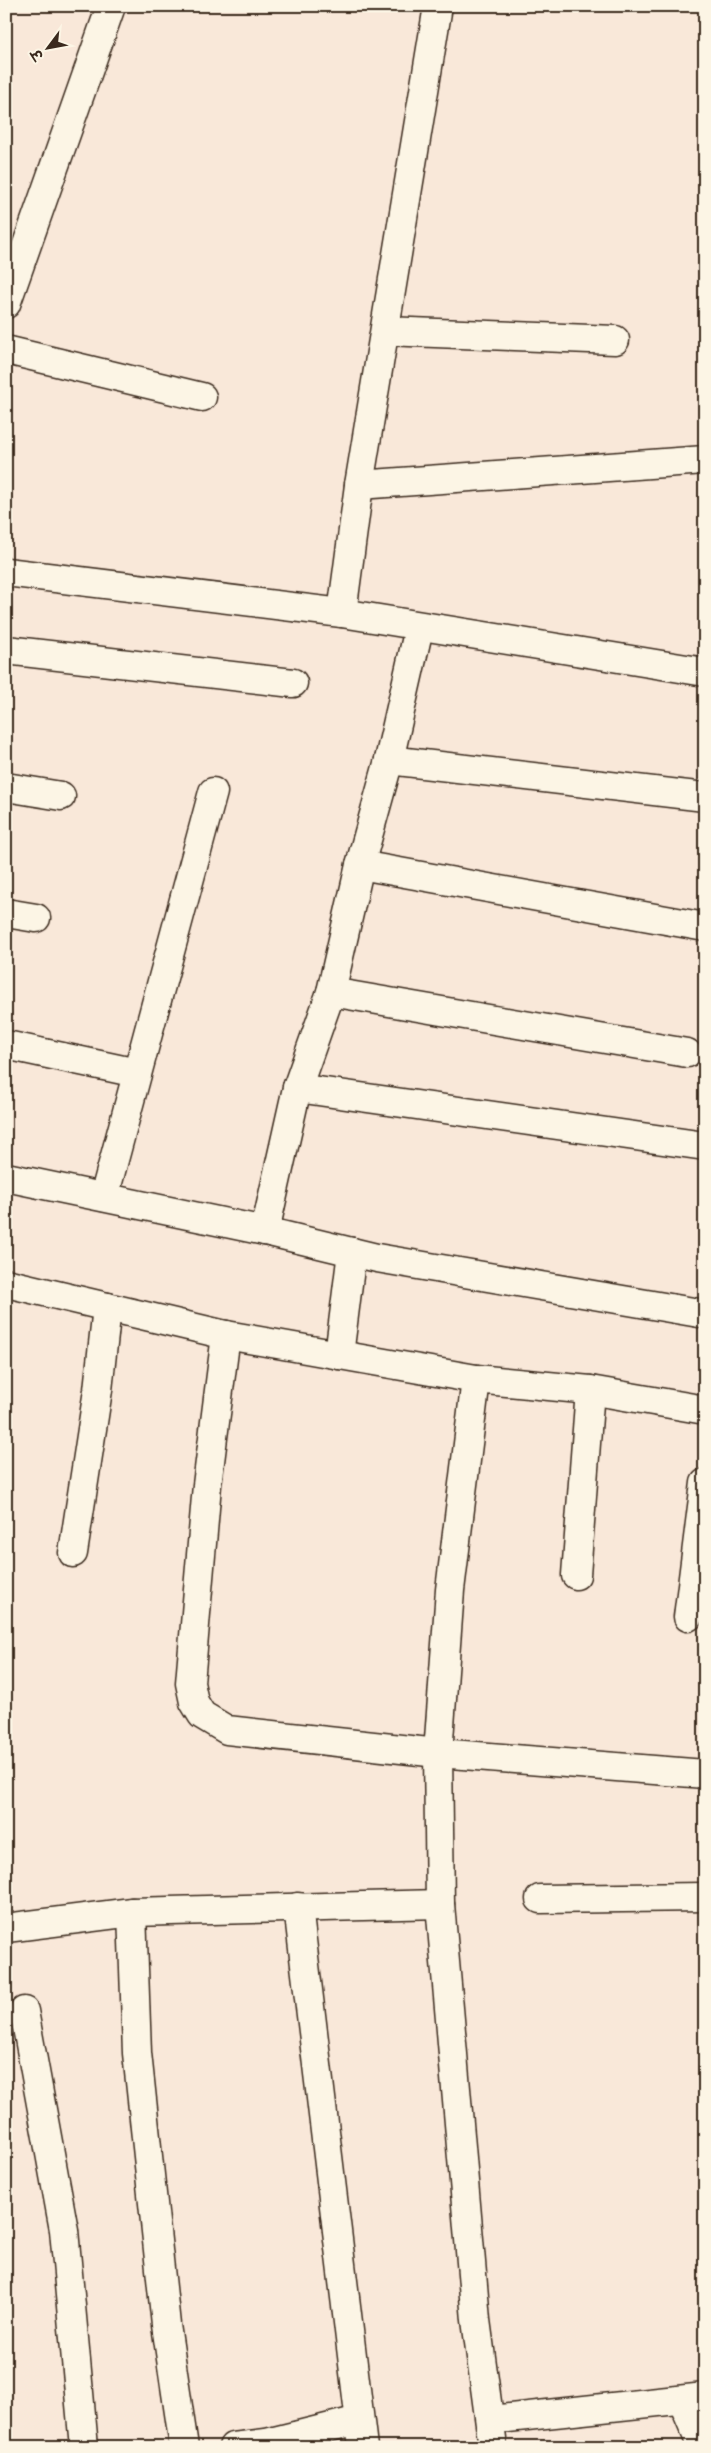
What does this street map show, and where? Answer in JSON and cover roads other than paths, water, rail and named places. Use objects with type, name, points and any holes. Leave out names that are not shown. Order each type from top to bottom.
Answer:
[{"type":"street","points":[[6,304],[111,6]]},
{"type":"street","points":[[342,614],[359,485],[438,6]]},
{"type":"street","points":[[385,331],[615,340]]},
{"type":"street","points":[[6,350],[202,397]]},
{"type":"street","points":[[359,485],[705,460]]},
{"type":"street","points":[[6,572],[342,614],[420,628],[705,672]]},
{"type":"street","points":[[265,1231],[297,1088],[314,1033],[330,992],[360,865],[389,760],[420,628]]},
{"type":"street","points":[[6,650],[293,683]]},
{"type":"street","points":[[389,760],[705,797]]},
{"type":"street","points":[[6,788],[61,796]]},
{"type":"street","points":[[104,1197],[213,792]]},
{"type":"street","points":[[360,865],[705,928]]},
{"type":"street","points":[[6,914],[36,918]]},
{"type":"street","points":[[330,992],[688,1053]]},
{"type":"street","points":[[6,1045],[137,1073]]},
{"type":"street","points":[[297,1088],[705,1146]]},
{"type":"street","points":[[6,1177],[265,1231],[386,1260],[705,1314]]},
{"type":"street","points":[[339,1355],[352,1252]]},
{"type":"street","points":[[6,1283],[226,1335],[476,1379],[590,1390],[705,1410]]},
{"type":"street","points":[[73,1553],[98,1390],[107,1307]]},
{"type":"street","points":[[226,1335],[207,1485],[191,1664],[194,1702],[202,1715],[216,1726],[227,1730],[438,1753],[705,1774]]},
{"type":"street","points":[[476,1379],[450,1590],[438,1753],[440,1904],[476,2320],[493,2447]]},
{"type":"street","points":[[576,1575],[590,1390]]},
{"type":"street","points":[[688,1617],[705,1482]]},
{"type":"street","points":[[540,1899],[705,1897]]},
{"type":"street","points":[[6,1928],[132,1912],[440,1904]]},
{"type":"street","points":[[298,1908],[363,2447]]},
{"type":"street","points":[[132,1912],[137,2053],[166,2325],[184,2447]]},
{"type":"street","points":[[24,2011],[64,2230],[84,2447]]},
{"type":"street","points":[[490,2420],[693,2399],[702,2447]]},
{"type":"street","points":[[233,2447],[266,2442],[359,2420]]}]
